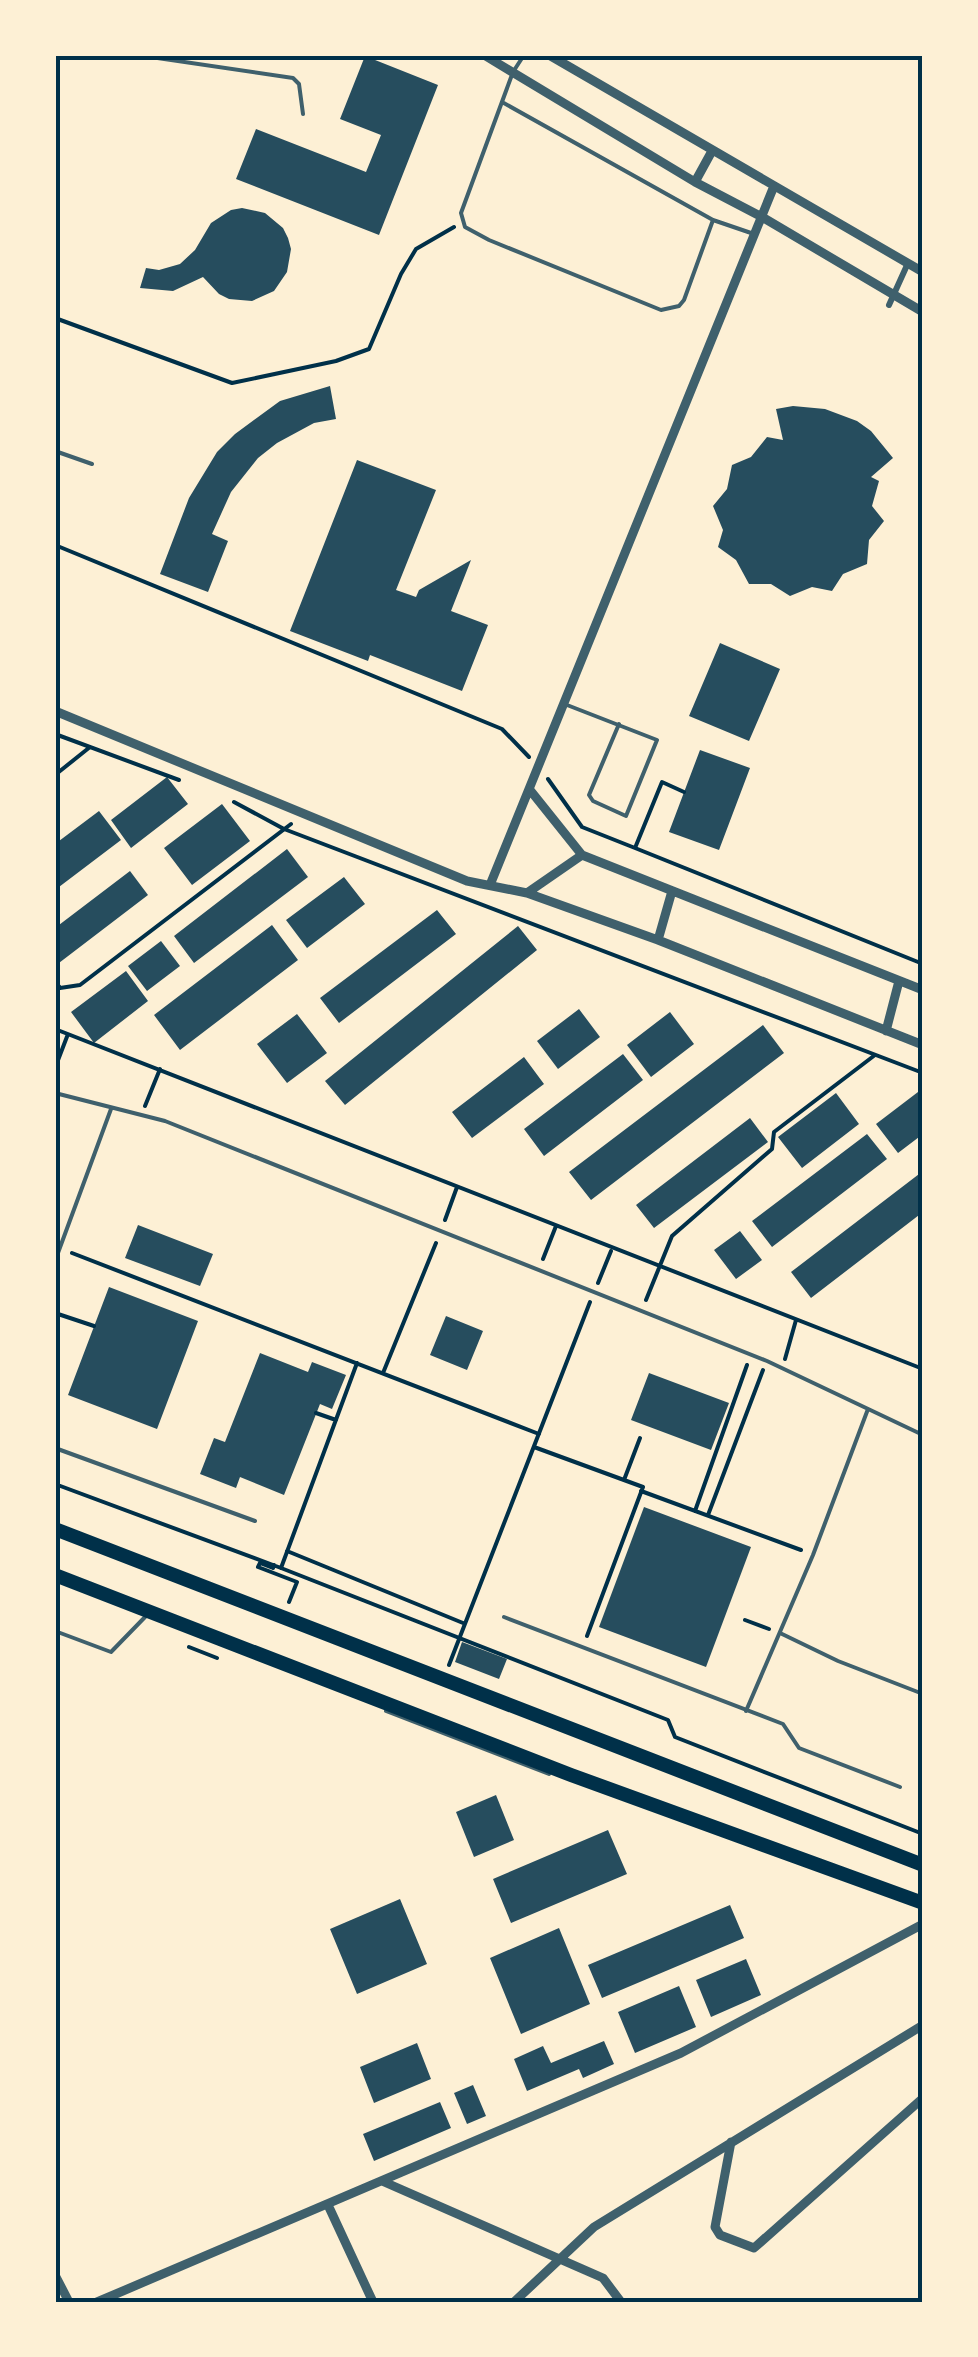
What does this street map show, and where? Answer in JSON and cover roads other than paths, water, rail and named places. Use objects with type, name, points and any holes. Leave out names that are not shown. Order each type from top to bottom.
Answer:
[{"type":"main road","points":[[55,1529],[923,1866]]},
{"type":"main road","points":[[55,1575],[572,1775],[923,1902]]},
{"type":"street","points":[[484,55],[923,312]]},
{"type":"street","points":[[548,55],[923,272]]},
{"type":"street","points":[[696,182],[712,150]]},
{"type":"street","points":[[490,885],[774,186]]},
{"type":"street","points":[[889,305],[908,263]]},
{"type":"street","points":[[55,711],[467,881],[527,893],[658,940],[923,1045]]},
{"type":"street","points":[[530,790],[582,856],[923,990]]},
{"type":"street","points":[[527,893],[582,856]]},
{"type":"street","points":[[658,940],[672,891]]},
{"type":"street","points":[[886,1030],[899,981]]},
{"type":"street","points":[[97,2302],[681,2053],[923,1924]]},
{"type":"street","points":[[514,2302],[594,2228],[923,2025]]},
{"type":"street","points":[[731,2142],[715,2226],[720,2235],[754,2248],[923,2098]]},
{"type":"street","points":[[382,2180],[603,2278],[621,2302]]},
{"type":"street","points":[[328,2205],[373,2302]]},
{"type":"street","points":[[55,2276],[69,2302]]},
{"type":"lane","points":[[137,55],[293,78],[299,84],[302,114]]},
{"type":"lane","points":[[524,55],[513,72],[461,213],[465,227],[661,310],[679,306],[684,300],[713,220]]},
{"type":"lane","points":[[502,102],[713,220],[754,234]]},
{"type":"lane","points":[[55,451],[92,464]]},
{"type":"lane","points":[[564,704],[620,724],[658,740],[626,816],[593,801],[589,795],[620,724]]},
{"type":"lane","points":[[55,1092],[165,1121],[767,1361],[923,1435]]},
{"type":"lane","points":[[55,1260],[112,1108]]},
{"type":"lane","points":[[746,1711],[813,1555],[868,1408]]},
{"type":"lane","points":[[55,1448],[255,1520]]},
{"type":"lane","points":[[55,1631],[111,1652],[149,1614]]},
{"type":"lane","points":[[504,1616],[783,1724],[799,1748],[900,1786]]},
{"type":"lane","points":[[780,1633],[923,1694]]}]
